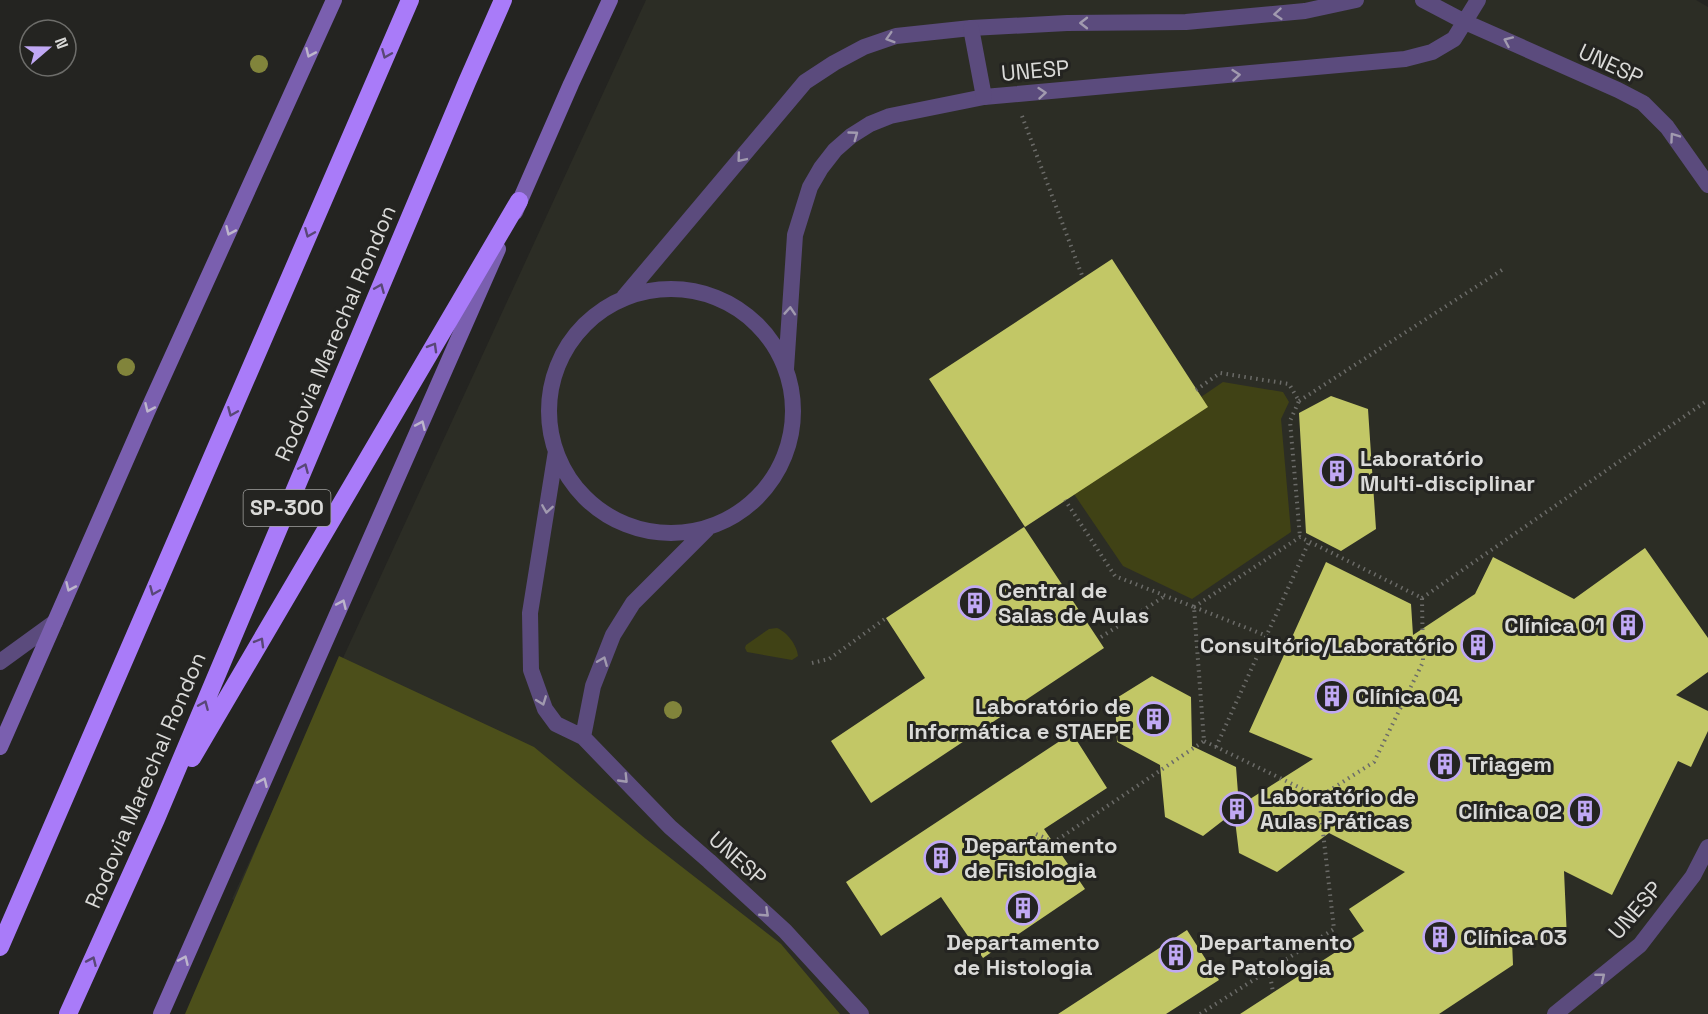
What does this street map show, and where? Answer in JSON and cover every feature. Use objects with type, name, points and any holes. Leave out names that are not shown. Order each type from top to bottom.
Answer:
[{"type":"highway","points":[[0,947],[410,0]]},
{"type":"highway","name":"Rodovia Marechal Rondon","points":[[68,1014],[156,819],[503,0]]},
{"type":"highway","points":[[156,819],[519,201]]},
{"type":"highway","points":[[0,915],[30,878]]},
{"type":"main road","points":[[0,747],[157,390],[334,0]]},
{"type":"main road","points":[[161,1014],[519,201],[610,0]]},
{"type":"street","name":"UNESP","points":[[1356,0],[1305,11],[1186,22],[1067,23],[971,28],[896,36],[864,47],[834,63],[806,82],[624,297],[592,317],[568,345],[553,378],[549,415],[556,452],[574,485],[600,511],[633,528],[671,534],[707,529],[738,514],[763,493],[786,455],[794,412],[786,369],[795,235],[810,187],[821,168],[835,150],[870,124],[890,116],[984,97],[1405,59],[1432,52],[1454,39],[1478,0]]},
{"type":"street","name":"UNESP","points":[[1423,0],[1465,22],[1643,103],[1667,127],[1708,185]]},
{"type":"street","points":[[971,28],[984,97]]},
{"type":"street","name":"UNESP","points":[[624,297],[662,288],[702,292],[738,308],[767,334],[786,369]]},
{"type":"street","name":"UNESP","points":[[556,452],[530,613],[531,670],[545,709],[556,724],[583,737],[670,827],[785,931],[861,1014]]},
{"type":"street","name":"UNESP","points":[[583,737],[593,686],[613,635],[633,603],[707,529]]},
{"type":"street","points":[[0,662],[55,622]]},
{"type":"street","name":"UNESP","points":[[1555,1014],[1640,945],[1693,876],[1708,847]]},
{"type":"path","points":[[1015,95],[1083,278]]},
{"type":"path","points":[[1300,537],[1290,421],[1299,401],[1502,270]]},
{"type":"path","points":[[1196,390],[1221,373],[1289,384],[1299,401]]},
{"type":"path","points":[[1422,597],[1708,400]]},
{"type":"path","points":[[1065,500],[1115,576],[1267,636]]},
{"type":"path","points":[[1300,537],[1422,597]]},
{"type":"path","points":[[1194,607],[1300,537]]},
{"type":"path","points":[[1216,747],[1309,542]]},
{"type":"path","points":[[1101,637],[1166,596]]},
{"type":"path","points":[[1318,797],[1374,762],[1424,662],[1422,597]]},
{"type":"path","points":[[1194,607],[1204,741]]},
{"type":"path","points":[[812,663],[829,659],[886,618]]},
{"type":"path","points":[[1204,741],[1318,797]]},
{"type":"path","points":[[1036,834],[1054,842],[1204,741]]},
{"type":"path","points":[[1200,1014],[1334,928],[1318,797]]},
{"type":"path","points":[[1269,970],[1273,992]]},
{"type":"shaded area","points":[[646,0],[1696,0],[1708,7],[1708,1014],[431,1014],[232,899]]},
{"type":"shaded area","points":[[1223,382],[1283,392],[1289,402],[1281,419],[1291,532],[1192,599],[1123,566],[1074,494],[1207,407],[1201,397]]},
{"type":"shaded area","points":[[777,628],[791,639],[798,656],[792,660],[747,652],[746,645],[769,629]]},
{"type":"green space","points":[[339,656],[534,747],[646,839],[781,944],[840,1014],[185,1014]]},
{"type":"building","points":[[1112,259],[1208,407],[1025,527],[929,379]]},
{"type":"building","name":"Laboratório Multi-disciplinar","points":[[1331,396],[1368,409],[1376,529],[1341,551],[1306,533],[1299,413]]},
{"type":"building","points":[[1024,527],[1104,648],[871,803],[831,741],[925,678],[886,618]]},
{"type":"building","points":[[1645,548],[1708,638],[1708,672],[1676,695],[1708,711],[1708,731],[1691,767],[1678,761],[1612,895],[1564,871],[1567,939],[1512,941],[1513,965],[1439,1014],[1240,1014],[1342,948],[1340,946],[1364,931],[1349,909],[1405,872],[1329,833],[1277,872],[1239,853],[1234,812],[1203,836],[1165,817],[1160,765],[1117,742],[1115,699],[1152,676],[1191,697],[1192,746],[1236,767],[1239,806],[1313,759],[1249,732],[1326,562],[1411,604],[1413,635],[1475,594],[1493,557],[1574,599]]},
{"type":"building","name":"Departamento de Fisiologia","points":[[1072,733],[1107,788],[1044,829],[1085,889],[983,958],[941,897],[881,936],[846,882]]},
{"type":"building","name":"Departamento de Patologia","points":[[1187,930],[1219,980],[1166,1014],[1058,1014]]},
{"type":"place","name":"Laboratório Multi-disciplinar","points":[[1337,471]]},
{"type":"place","name":"Central de Salas de Aulas","points":[[975,603]]},
{"type":"place","name":"Clínica 01","points":[[1628,625]]},
{"type":"place","name":"Consultório/Laboratório","points":[[1478,645]]},
{"type":"place","name":"Clínica 04","points":[[1332,696]]},
{"type":"place","name":"Laboratório de Informática e STAEPE","points":[[1154,719]]},
{"type":"place","name":"Triagem","points":[[1445,764]]},
{"type":"place","name":"Laboratório de Aulas Práticas","points":[[1237,809]]},
{"type":"place","name":"Clínica 02","points":[[1585,811]]},
{"type":"place","name":"Departamento de Fisiologia","points":[[941,858]]},
{"type":"place","name":"Departamento de Histologia","points":[[1023,908]]},
{"type":"place","name":"Clínica 03","points":[[1440,937]]},
{"type":"place","name":"Departamento de Patologia","points":[[1176,955]]}]
